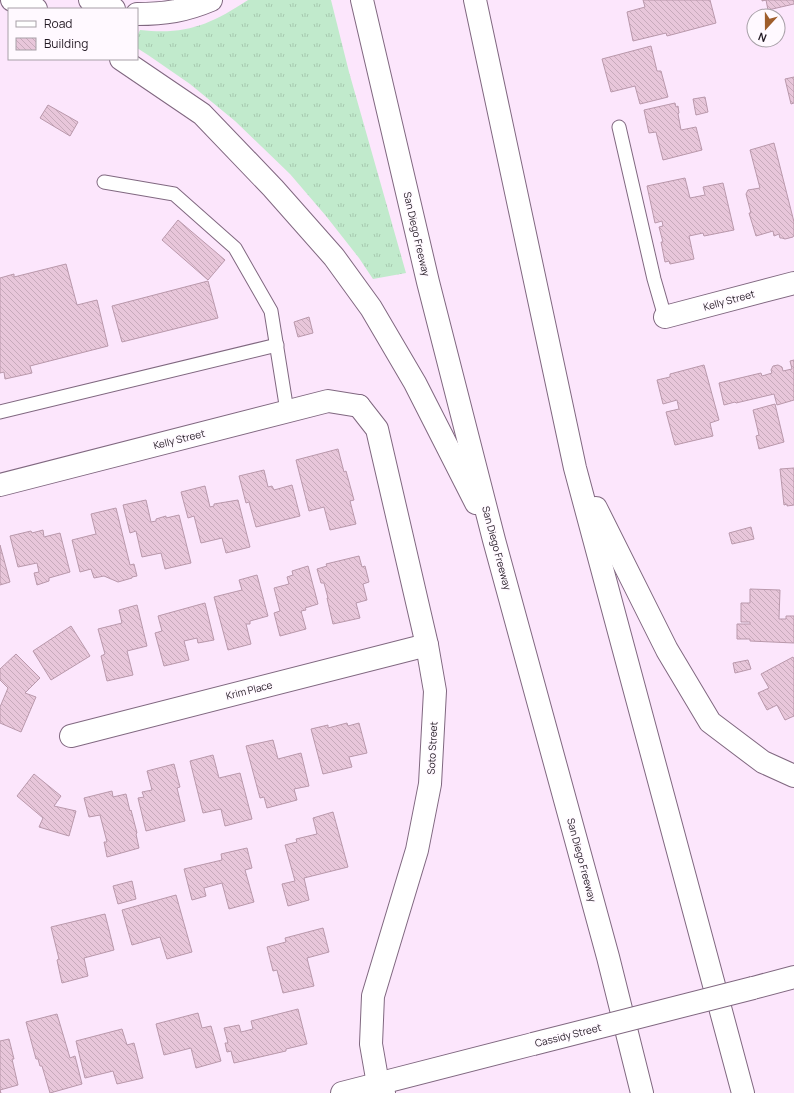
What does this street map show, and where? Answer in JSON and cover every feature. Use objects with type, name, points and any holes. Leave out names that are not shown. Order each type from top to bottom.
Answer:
[{"type":"main road","points":[[12,0],[33,8]]},
{"type":"main road","points":[[90,0],[111,8]]},
{"type":"main road","points":[[138,14],[158,14],[183,10],[211,0]]},
{"type":"main road","name":"San Diego Freeway","points":[[362,0],[428,282],[494,540],[608,957],[642,1093]]},
{"type":"main road","points":[[475,0],[575,468],[742,1093]]},
{"type":"main road","points":[[122,60],[202,114],[273,188],[334,257],[371,308],[415,383],[494,540]]},
{"type":"main road","name":"Kelly Street","points":[[665,317],[794,283]]},
{"type":"main road","name":"Kelly Street","points":[[0,485],[328,401],[359,406]]},
{"type":"main road","name":"Soto Street","points":[[359,406],[377,428],[427,645],[435,691],[430,784],[418,850],[373,996],[371,1044],[381,1088]]},
{"type":"main road","points":[[575,468],[667,650],[710,722],[763,762],[794,776]]},
{"type":"main road","name":"Krim Place","points":[[71,736],[427,645]]},
{"type":"main road","name":"Cassidy Street","points":[[342,1093],[381,1088],[533,1044],[753,988],[794,976]]},
{"type":"lane","points":[[619,127],[654,279],[665,317]]},
{"type":"lane","points":[[104,182],[174,194],[236,248],[271,311],[287,411]]},
{"type":"lane","points":[[0,412],[277,345]]},
{"type":"green space","points":[[248,0],[331,0],[349,72],[406,273],[373,279],[359,258],[326,216],[290,174],[235,121],[190,84],[138,49],[138,34],[140,30],[171,31],[184,29],[209,22]]},
{"type":"building","points":[[643,0],[710,0],[716,23],[667,36],[666,33],[633,41],[627,12],[645,7]]},
{"type":"building","points":[[766,0],[794,0],[794,4],[777,8],[768,8]]},
{"type":"building","points":[[651,46],[657,71],[661,71],[668,97],[640,104],[635,86],[611,92],[602,59]]},
{"type":"building","points":[[794,77],[794,103],[791,104],[785,79]]},
{"type":"building","points":[[705,97],[708,112],[696,115],[693,99]]},
{"type":"building","points":[[675,103],[676,107],[678,106],[681,130],[696,127],[702,150],[663,160],[656,132],[649,133],[644,110]]},
{"type":"building","points":[[48,105],[78,122],[70,136],[40,118]]},
{"type":"building","points":[[774,143],[794,222],[793,237],[785,239],[780,238],[779,234],[774,236],[773,231],[756,236],[749,213],[751,213],[746,194],[748,190],[760,188],[750,150]]},
{"type":"building","points":[[685,178],[690,198],[705,195],[703,187],[723,183],[734,230],[704,236],[703,233],[689,236],[694,259],[670,264],[669,261],[665,262],[661,242],[663,242],[659,227],[663,226],[662,221],[655,223],[647,186]]},
{"type":"building","points":[[178,220],[225,260],[208,280],[162,240]]},
{"type":"building","points":[[66,264],[77,305],[97,300],[108,346],[30,366],[32,373],[5,379],[4,372],[0,373],[0,278],[14,274],[14,277]]},
{"type":"building","points":[[208,281],[218,318],[122,342],[112,306]]},
{"type":"building","points":[[309,317],[313,333],[298,337],[294,322]]},
{"type":"building","points":[[794,360],[794,400],[777,405],[774,394],[724,405],[719,383],[761,373],[762,376],[772,373],[771,370],[773,366],[778,365],[782,367],[783,371],[792,369],[790,361]]},
{"type":"building","points":[[704,365],[719,420],[710,423],[713,436],[675,445],[666,412],[679,409],[677,400],[663,404],[657,380],[670,377],[670,374]]},
{"type":"building","points":[[775,404],[784,442],[759,449],[756,436],[759,435],[753,410]]},
{"type":"building","points":[[338,449],[354,500],[350,501],[356,524],[330,530],[324,507],[309,511],[296,460]]},
{"type":"building","points":[[794,468],[794,505],[787,506],[787,504],[784,505],[780,469]]},
{"type":"building","points":[[264,470],[268,487],[272,486],[274,490],[292,485],[300,516],[256,527],[249,502],[246,503],[239,476]]},
{"type":"building","points":[[205,486],[210,507],[214,506],[214,504],[238,500],[250,547],[226,553],[222,538],[201,543],[194,516],[188,518],[181,492]]},
{"type":"building","points":[[146,500],[151,522],[166,516],[166,518],[179,515],[191,563],[165,569],[161,553],[142,557],[136,531],[130,533],[123,505]]},
{"type":"building","points":[[116,508],[130,565],[134,564],[137,576],[118,582],[104,576],[94,578],[91,569],[80,572],[72,540],[96,534],[91,514]]},
{"type":"building","points":[[751,527],[754,539],[732,544],[729,533]]},
{"type":"building","points":[[43,530],[44,537],[60,533],[70,572],[49,578],[49,581],[37,585],[34,573],[39,572],[37,563],[18,567],[10,536]]},
{"type":"building","points":[[0,545],[10,582],[0,585]]},
{"type":"building","points":[[359,556],[362,567],[365,566],[369,582],[363,584],[367,600],[356,603],[360,618],[333,624],[324,583],[321,583],[317,569],[327,566],[326,564]]},
{"type":"building","points":[[308,566],[318,604],[305,608],[306,610],[301,611],[306,629],[280,636],[274,613],[280,611],[274,588],[289,584],[287,577],[293,575],[292,571]]},
{"type":"building","points":[[257,575],[268,616],[250,621],[250,624],[246,624],[251,644],[228,650],[214,597],[242,590],[239,580]]},
{"type":"building","points":[[750,589],[780,590],[779,619],[786,619],[786,616],[794,616],[794,643],[737,639],[737,624],[750,624],[750,622],[741,622],[741,603],[750,603]]},
{"type":"building","points":[[205,603],[214,640],[198,643],[197,638],[184,641],[189,660],[164,666],[155,633],[162,631],[158,616]]},
{"type":"building","points":[[137,605],[147,646],[127,651],[133,675],[107,681],[101,656],[105,654],[98,629],[122,623],[119,610]]},
{"type":"building","points":[[71,626],[90,656],[51,680],[33,651]]},
{"type":"building","points":[[16,654],[40,678],[25,693],[36,697],[21,732],[0,723],[0,707],[8,688],[0,680],[0,669]]},
{"type":"building","points":[[793,657],[794,716],[785,720],[777,705],[767,710],[758,693],[769,688],[761,674]]},
{"type":"building","points":[[748,660],[751,669],[735,673],[733,663]]},
{"type":"building","points":[[347,723],[348,726],[359,723],[367,753],[349,757],[352,767],[323,774],[311,729],[328,725],[328,728]]},
{"type":"building","points":[[273,740],[278,759],[301,753],[309,786],[294,789],[297,800],[267,808],[264,797],[260,798],[246,746]]},
{"type":"building","points":[[213,755],[219,778],[240,773],[252,819],[225,826],[221,809],[203,813],[190,761]]},
{"type":"building","points":[[174,764],[180,787],[177,788],[185,821],[146,831],[138,798],[144,797],[142,792],[152,790],[147,771]]},
{"type":"building","points":[[34,774],[61,796],[54,806],[76,811],[69,836],[39,827],[43,818],[17,796]]},
{"type":"building","points":[[112,791],[113,797],[126,794],[137,833],[139,848],[107,857],[104,842],[107,842],[100,815],[89,817],[84,798]]},
{"type":"building","points":[[333,812],[348,867],[304,878],[309,900],[288,906],[282,884],[295,881],[285,845],[297,842],[296,839],[317,834],[313,818]]},
{"type":"building","points":[[247,848],[252,868],[245,870],[254,902],[229,909],[222,883],[204,888],[206,896],[192,900],[184,869],[222,860],[221,854]]},
{"type":"building","points":[[132,881],[136,899],[118,904],[113,886]]},
{"type":"building","points":[[176,895],[192,952],[167,959],[160,937],[132,945],[122,910]]},
{"type":"building","points":[[105,914],[114,950],[84,958],[88,976],[62,983],[57,960],[59,959],[51,927]]},
{"type":"building","points":[[323,928],[329,952],[307,958],[314,986],[283,993],[277,970],[273,971],[267,947],[286,942],[285,938]]},
{"type":"building","points":[[298,1009],[307,1044],[286,1049],[286,1051],[234,1063],[231,1051],[227,1052],[225,1043],[228,1043],[224,1028],[239,1025],[241,1032],[253,1029],[251,1021]]},
{"type":"building","points":[[198,1013],[202,1028],[211,1026],[221,1061],[196,1068],[191,1048],[164,1055],[156,1024]]},
{"type":"building","points":[[57,1014],[70,1058],[75,1056],[82,1084],[50,1093],[42,1066],[40,1066],[38,1059],[36,1059],[26,1022]]},
{"type":"building","points":[[122,1029],[127,1045],[134,1043],[143,1078],[117,1084],[113,1071],[85,1078],[76,1041]]},
{"type":"building","points":[[9,1039],[18,1085],[0,1090],[0,1041]]}]
